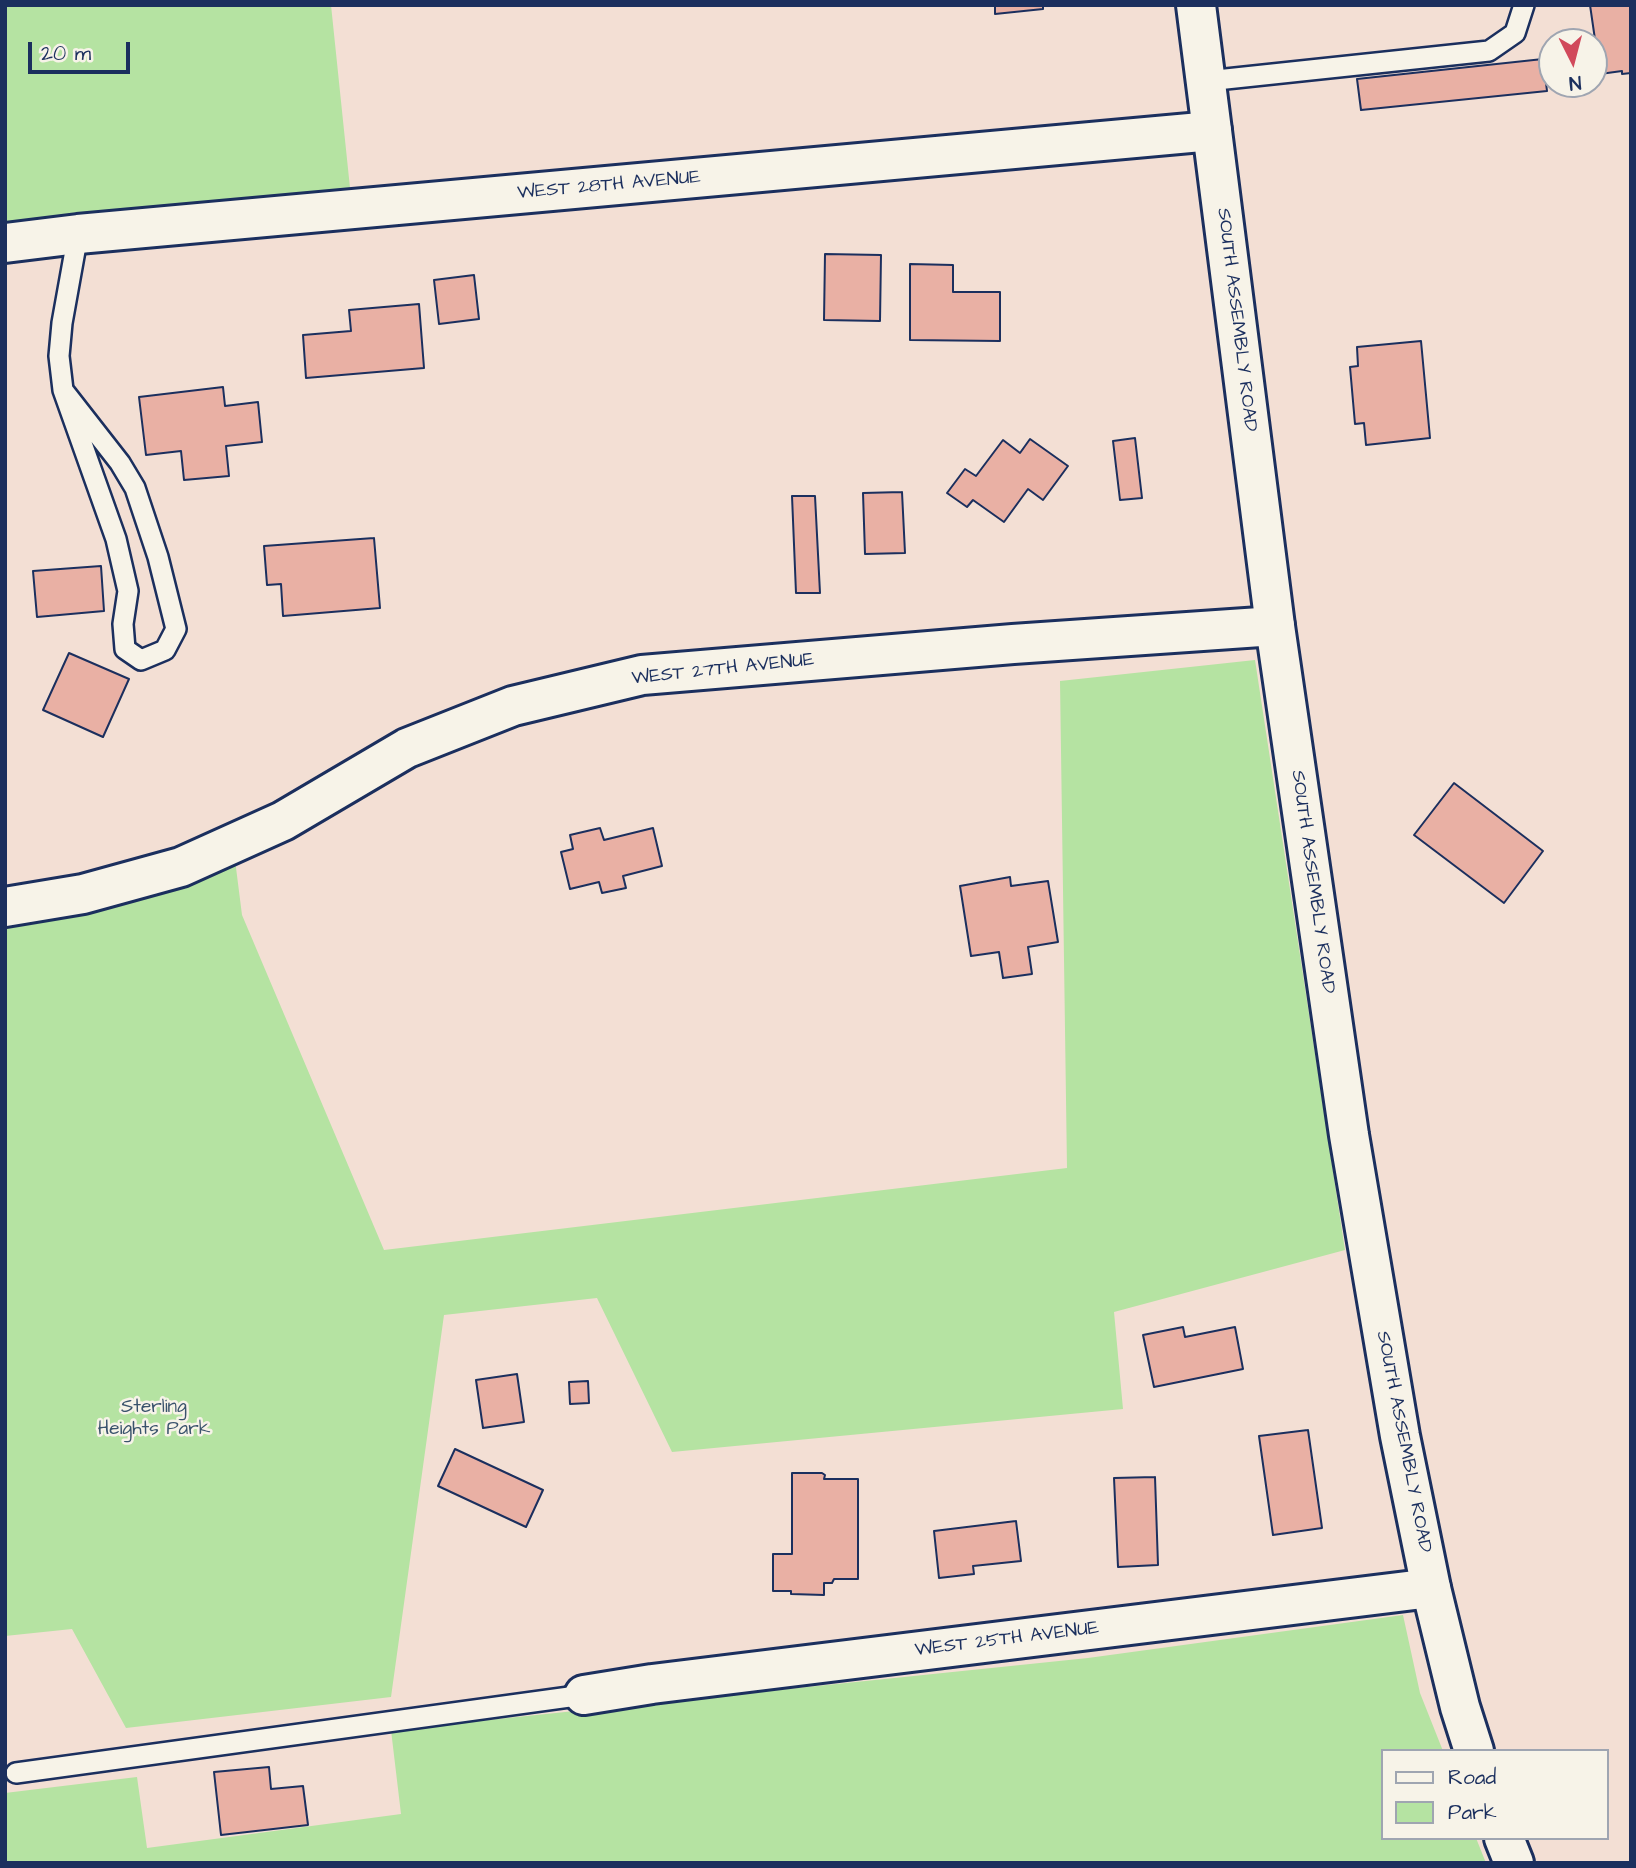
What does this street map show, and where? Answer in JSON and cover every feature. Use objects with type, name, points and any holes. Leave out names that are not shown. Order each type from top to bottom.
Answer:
[{"type":"street","name":"SOUTH ASSEMBLY ROAD","points":[[1196,5],[1275,626],[1349,1135],[1400,1436],[1430,1588],[1473,1749]]},
{"type":"street","name":"WEST 28TH AVENUE","points":[[5,243],[78,234],[1212,131]]},
{"type":"street","name":"WEST 27TH AVENUE","points":[[5,907],[83,894],[181,867],[283,821],[407,748],[513,706],[642,675],[1013,644],[1275,626]]},
{"type":"street","name":"WEST 25TH AVENUE","points":[[584,1695],[666,1682],[1430,1588]]},
{"type":"street","points":[[1505,1840],[1514,1863]]},
{"type":"lane","points":[[1207,81],[1489,51],[1515,33],[1524,5]]},
{"type":"lane","points":[[63,390],[120,463],[135,488],[158,557],[176,629],[165,650],[141,660],[125,649],[123,624],[128,591],[116,539],[63,390],[59,356],[62,323],[78,234]]},
{"type":"lane","points":[[16,1773],[584,1695]]},
{"type":"green space","points":[[5,5],[331,5],[350,188],[5,225]]},
{"type":"green space","name":"Sterling Heights Park","points":[[1255,660],[1345,1250],[1114,1312],[1123,1409],[672,1452],[597,1298],[444,1315],[391,1697],[126,1728],[72,1629],[5,1636],[5,907],[233,844],[242,915],[384,1250],[1067,1168],[1060,681]]},
{"type":"green space","points":[[1403,1615],[1420,1693],[1442,1749],[1380,1749],[1380,1840],[1477,1840],[1486,1863],[5,1863],[5,1793],[137,1777],[147,1848],[401,1814],[391,1730],[1088,1658]]},
{"type":"building","points":[[995,5],[1043,5],[1043,9],[995,14]]},
{"type":"building","points":[[1590,5],[1631,5],[1631,73],[1608,73],[1608,28],[1593,28]]},
{"type":"building","points":[[1538,60],[1538,92],[1361,110],[1357,79]]},
{"type":"building","points":[[825,254],[881,255],[880,321],[824,320]]},
{"type":"building","points":[[910,264],[953,265],[953,292],[1000,292],[1000,341],[910,340]]},
{"type":"building","points":[[474,275],[479,319],[439,324],[434,280]]},
{"type":"building","points":[[419,304],[424,368],[306,378],[303,335],[351,331],[349,310]]},
{"type":"building","points":[[1421,341],[1430,438],[1366,445],[1364,423],[1355,424],[1350,367],[1358,366],[1357,347]]},
{"type":"building","points":[[223,387],[225,406],[258,402],[262,442],[226,446],[229,476],[184,480],[181,451],[146,455],[139,397]]},
{"type":"building","points":[[1135,438],[1142,498],[1120,500],[1113,441]]},
{"type":"building","points":[[1030,439],[1068,466],[1043,500],[1028,489],[1004,522],[973,500],[967,507],[947,493],[965,469],[976,476],[1003,440],[1020,453]]},
{"type":"building","points":[[902,492],[905,553],[865,554],[863,493]]},
{"type":"building","points":[[792,496],[815,496],[820,593],[796,593]]},
{"type":"building","points":[[374,538],[380,608],[283,616],[281,584],[267,585],[264,546]]},
{"type":"building","points":[[101,566],[104,611],[37,617],[33,571]]},
{"type":"building","points":[[69,653],[129,679],[103,737],[43,710]]},
{"type":"building","points":[[1454,783],[1543,851],[1504,903],[1414,835]]},
{"type":"building","points":[[600,828],[604,840],[653,828],[662,866],[623,876],[626,888],[602,893],[599,882],[570,889],[561,852],[573,849],[570,835]]},
{"type":"building","points":[[1010,877],[1011,886],[1048,881],[1058,942],[1028,947],[1032,974],[1003,978],[999,952],[971,956],[960,886]]},
{"type":"building","points":[[1183,1327],[1185,1337],[1235,1327],[1243,1369],[1154,1387],[1143,1335]]},
{"type":"building","points":[[517,1374],[524,1422],[483,1428],[476,1380]]},
{"type":"building","points":[[588,1381],[589,1403],[570,1404],[569,1382]]},
{"type":"building","points":[[1308,1430],[1322,1528],[1273,1535],[1259,1436]]},
{"type":"building","points":[[455,1449],[543,1490],[526,1527],[438,1486]]},
{"type":"building","points":[[792,1473],[822,1473],[825,1475],[824,1479],[858,1479],[858,1579],[834,1579],[832,1583],[824,1583],[824,1595],[773,1591],[773,1554],[792,1554]]},
{"type":"building","points":[[1155,1477],[1158,1565],[1118,1567],[1114,1478]]},
{"type":"building","points":[[1016,1521],[1021,1561],[973,1566],[974,1574],[939,1578],[934,1531]]},
{"type":"building","points":[[269,1767],[271,1789],[303,1786],[308,1825],[221,1835],[214,1772]]}]
